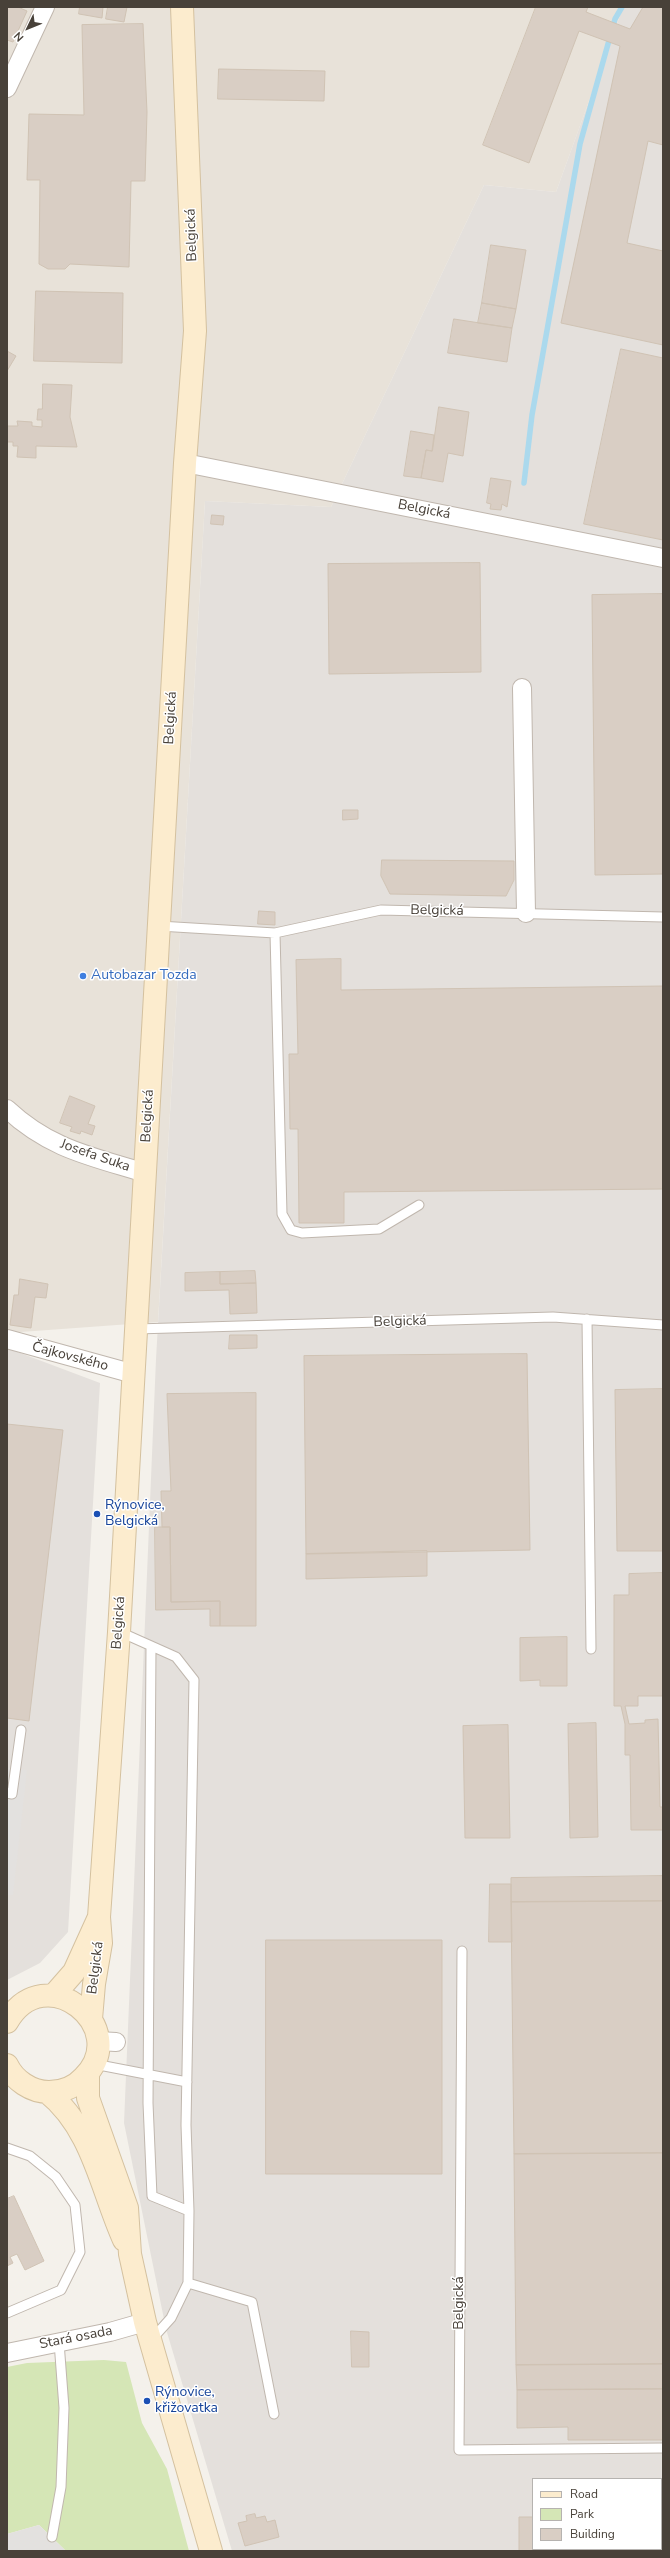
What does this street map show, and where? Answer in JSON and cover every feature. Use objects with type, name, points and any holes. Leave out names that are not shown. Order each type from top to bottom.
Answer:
[{"type":"street","points":[[7,88],[45,7]]},
{"type":"street","name":"Belgická","points":[[91,2019],[94,1984],[101,1943],[99,1917],[119,1632],[185,463],[195,331],[182,7]]},
{"type":"street","name":"Belgická","points":[[185,463],[663,558]]},
{"type":"street","points":[[522,688],[526,913]]},
{"type":"street","name":"Josefa Suka","points":[[7,1109],[29,1129],[68,1150],[145,1173]]},
{"type":"street","name":"Čajkovského","points":[[7,1339],[134,1374]]},
{"type":"street","name":"Belgická","points":[[53,1996],[74,1972],[99,1917]]},
{"type":"street","points":[[7,2022],[19,2006],[30,2000],[53,1996],[75,2002],[91,2019],[107,2042],[91,2069],[70,2088],[47,2092]]},
{"type":"street","points":[[91,2069],[88,2098],[127,2208],[130,2254],[148,2331],[211,2551]]},
{"type":"street","points":[[10,2074],[26,2085],[47,2092],[61,2103],[85,2137],[111,2210],[130,2254]]},
{"type":"street","name":"Stará osada","points":[[7,2353],[110,2332],[148,2331]]},
{"type":"lane","name":"Belgická","points":[[159,926],[275,933],[381,910],[663,917]]},
{"type":"lane","points":[[275,933],[282,1214],[291,1230],[302,1233],[379,1229],[419,1205]]},
{"type":"lane","name":"Belgická","points":[[136,1329],[553,1317],[663,1325]]},
{"type":"lane","points":[[587,1319],[591,1649]]},
{"type":"lane","points":[[119,1632],[176,1657],[194,1680],[187,2082],[189,2211],[188,2284],[171,2318],[148,2331]]},
{"type":"lane","points":[[151,1646],[148,2076],[152,2196],[189,2211]]},
{"type":"lane","points":[[7,1794],[12,1794],[21,1730]]},
{"type":"lane","name":"Belgická","points":[[462,1951],[459,2450],[663,2448]]},
{"type":"lane","points":[[91,2069],[187,2082]]},
{"type":"lane","points":[[7,2148],[30,2156],[56,2176],[75,2205],[80,2252],[61,2290],[7,2314]]},
{"type":"lane","points":[[188,2284],[252,2302],[274,2414]]},
{"type":"lane","points":[[52,2537],[61,2487],[64,2408],[59,2342]]},
{"type":"shaded area","points":[[7,7],[623,7],[556,192],[484,185],[331,507],[205,501],[158,1322],[7,1333]]},
{"type":"shaded area","points":[[623,7],[663,7],[663,2551],[232,2551],[166,2329],[124,2123],[156,1359],[205,501],[331,507],[484,185],[556,192]]},
{"type":"shaded area","points":[[7,1348],[100,1383],[68,1932],[40,1963],[7,1980]]},
{"type":"shaded area","points":[[7,1768],[27,1770],[13,1895],[7,1895]]},
{"type":"shaded area","points":[[39,2525],[66,2551],[7,2551],[7,2534]]},
{"type":"green space","points":[[104,2360],[126,2362],[142,2423],[167,2469],[189,2551],[66,2551],[39,2525],[7,2534],[7,2367],[27,2363]]},
{"type":"building","points":[[7,7],[18,7],[27,11],[13,42],[7,40]]},
{"type":"building","points":[[80,7],[103,7],[102,18],[79,14]]},
{"type":"building","points":[[108,7],[127,7],[124,22],[106,19]]},
{"type":"building","points":[[536,7],[588,7],[586,12],[630,29],[643,7],[663,7],[663,145],[648,141],[627,243],[663,251],[663,345],[561,323],[620,46],[579,31],[529,163],[483,145]]},
{"type":"building","points":[[143,24],[147,112],[145,181],[131,181],[129,267],[70,264],[65,269],[48,269],[39,264],[40,180],[27,180],[29,114],[84,115],[82,25]]},
{"type":"building","points":[[219,69],[325,71],[324,101],[218,99]]},
{"type":"building","points":[[491,245],[526,250],[516,309],[482,303]]},
{"type":"building","points":[[36,291],[123,293],[122,363],[34,361]]},
{"type":"building","points":[[482,303],[516,309],[512,328],[478,323]]},
{"type":"building","points":[[454,319],[512,328],[507,362],[448,353]]},
{"type":"building","points":[[621,349],[663,358],[663,540],[584,524]]},
{"type":"building","points":[[7,351],[16,356],[7,371]]},
{"type":"building","points":[[43,384],[72,385],[70,417],[77,447],[36,446],[36,458],[17,457],[18,446],[13,446],[13,442],[7,442],[7,426],[18,426],[17,421],[32,422],[32,426],[42,427],[42,420],[37,420],[38,409],[42,409]]},
{"type":"building","points":[[439,407],[469,412],[463,456],[448,453],[443,482],[421,478],[426,450],[432,451]]},
{"type":"building","points":[[411,431],[434,435],[432,451],[426,450],[421,478],[404,476]]},
{"type":"building","points":[[491,478],[511,481],[507,507],[502,504],[501,510],[490,509],[491,504],[487,503]]},
{"type":"building","points":[[212,515],[224,516],[223,525],[211,524]]},
{"type":"building","points":[[480,563],[481,672],[329,674],[328,564]]},
{"type":"building","points":[[663,594],[663,874],[595,875],[592,595]]},
{"type":"building","points":[[343,810],[358,810],[358,819],[343,820]]},
{"type":"building","points":[[382,860],[514,861],[514,880],[506,896],[390,894],[381,876]]},
{"type":"building","points":[[259,911],[275,912],[275,925],[258,924]]},
{"type":"building","points":[[341,959],[341,990],[663,986],[663,1189],[344,1192],[344,1223],[299,1223],[298,1129],[290,1129],[289,1054],[298,1054],[296,960]]},
{"type":"building","points":[[70,1096],[95,1106],[88,1124],[95,1126],[92,1135],[81,1131],[80,1134],[70,1131],[72,1127],[60,1123]]},
{"type":"building","points":[[255,1271],[256,1283],[220,1284],[220,1272]]},
{"type":"building","points":[[220,1272],[220,1284],[256,1283],[257,1313],[230,1314],[229,1290],[185,1291],[185,1273]]},
{"type":"building","points":[[20,1279],[48,1284],[46,1298],[35,1297],[31,1328],[10,1325],[14,1295],[18,1295]]},
{"type":"building","points":[[230,1335],[257,1335],[257,1348],[229,1349]]},
{"type":"building","points":[[527,1354],[530,1550],[306,1554],[304,1356]]},
{"type":"building","points":[[663,1389],[663,1551],[617,1551],[615,1390]]},
{"type":"building","points":[[256,1393],[256,1626],[220,1626],[220,1601],[171,1602],[170,1527],[162,1527],[161,1491],[171,1491],[167,1394]]},
{"type":"building","points":[[7,1424],[63,1430],[29,1721],[7,1718]]},
{"type":"building","points":[[155,1527],[170,1527],[171,1602],[220,1601],[220,1626],[210,1626],[210,1609],[156,1610]]},
{"type":"building","points":[[427,1551],[427,1576],[306,1579],[306,1554]]},
{"type":"building","points":[[663,1573],[663,1696],[638,1696],[638,1706],[625,1706],[629,1724],[645,1723],[645,1720],[658,1719],[660,1807],[663,1807],[663,1830],[631,1830],[630,1755],[625,1755],[625,1724],[621,1706],[614,1706],[614,1595],[629,1595],[629,1574]]},
{"type":"building","points":[[567,1637],[567,1686],[540,1686],[540,1680],[520,1681],[520,1638]]},
{"type":"building","points":[[596,1723],[598,1837],[570,1838],[568,1724]]},
{"type":"building","points":[[508,1725],[510,1838],[465,1838],[463,1726]]},
{"type":"building","points":[[663,1876],[663,1901],[511,1902],[511,1878]]},
{"type":"building","points":[[490,1884],[511,1884],[512,1942],[489,1942]]},
{"type":"building","points":[[663,1901],[663,2153],[514,2154],[511,1902]]},
{"type":"building","points":[[266,1940],[442,1940],[442,2174],[266,2174]]},
{"type":"building","points":[[663,2153],[663,2364],[516,2365],[514,2154]]},
{"type":"building","points":[[14,2196],[44,2261],[25,2270],[17,2254],[10,2257],[13,2263],[7,2266],[7,2199]]},
{"type":"building","points":[[351,2331],[369,2332],[369,2367],[352,2367]]},
{"type":"building","points":[[663,2364],[663,2389],[517,2390],[516,2365]]},
{"type":"building","points":[[663,2389],[663,2440],[568,2440],[568,2427],[517,2428],[517,2390]]},
{"type":"building","points":[[255,2514],[256,2518],[265,2516],[267,2522],[275,2520],[279,2537],[245,2546],[238,2523],[247,2521],[246,2516]]},
{"type":"building","points":[[663,2515],[663,2551],[519,2551],[519,2517],[532,2517],[532,2550],[662,2550]]},
{"type":"waterway","points":[[524,483],[532,415],[580,144],[615,19],[622,7]]},
{"type":"place","name":"Autobazar Tozda","points":[[83,976]]},
{"type":"place","name":"Rýnovice, Belgická","points":[[97,1514]]},
{"type":"place","name":"Rýnovice, křižovatka","points":[[147,2401]]}]
